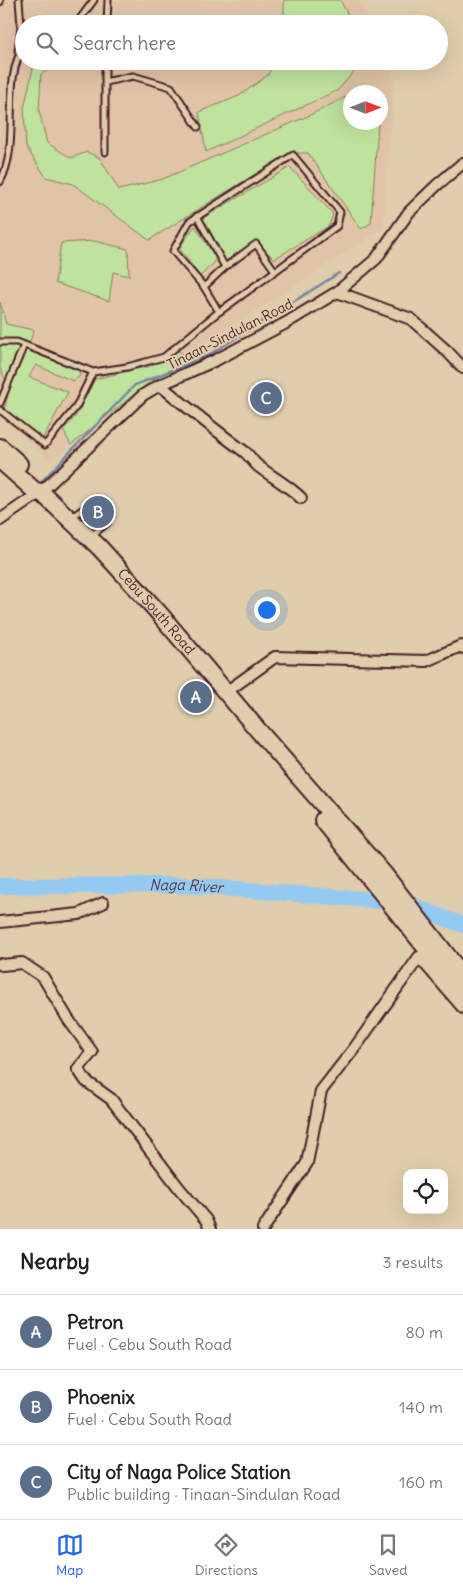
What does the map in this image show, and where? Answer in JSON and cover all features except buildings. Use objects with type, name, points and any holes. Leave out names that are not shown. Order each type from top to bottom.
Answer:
[{"type":"highway","name":"Cebu South Road","points":[[0,447],[35,486],[89,538],[158,612],[263,736],[311,805],[377,877],[421,933]]},
{"type":"highway","name":"Cebu South Road","points":[[0,460],[35,486]]},
{"type":"highway","points":[[421,933],[463,976]]},
{"type":"highway","points":[[421,933],[463,994]]},
{"type":"street","name":"Tinaan-Sindulan Road","points":[[0,520],[35,486],[143,395],[160,385],[216,360],[286,323],[337,292],[376,260],[409,212],[437,184],[463,163]]},
{"type":"street","points":[[337,292],[410,319],[448,352],[463,368]]},
{"type":"street","points":[[160,385],[223,437],[246,453],[254,463],[281,484],[294,490],[301,498]]},
{"type":"street","points":[[226,692],[275,657],[426,661],[461,646],[463,648]]},
{"type":"street","points":[[0,922],[79,914],[103,903]]},
{"type":"street","points":[[263,1229],[307,1163],[321,1091],[356,1046],[419,957],[463,1008]]},
{"type":"street","points":[[0,964],[22,963],[43,977],[68,1019],[92,1052],[78,1069],[86,1081],[111,1099],[206,1220],[210,1229]]},
{"type":"lane","points":[[19,0],[20,15]]},
{"type":"lane","points":[[83,15],[94,0]]},
{"type":"lane","points":[[107,15],[108,0]]},
{"type":"lane","points":[[7,85],[15,58]]},
{"type":"lane","points":[[105,70],[105,152]]},
{"type":"lane","points":[[105,82],[133,76],[171,86],[198,127]]},
{"type":"lane","points":[[0,182],[4,176],[8,155],[5,102]]},
{"type":"lane","points":[[0,342],[16,342],[93,372],[127,367],[164,357],[220,312],[337,226],[340,212],[293,155],[189,222],[173,251],[204,286],[220,312]]},
{"type":"lane","points":[[197,216],[226,267]]},
{"type":"lane","points":[[204,286],[256,244],[276,271]]},
{"type":"lane","points":[[0,403],[24,345]]},
{"type":"lane","points":[[0,410],[45,445],[76,407],[93,372]]},
{"type":"lane","points":[[70,519],[91,503],[95,507]]},
{"type":"lane","points":[[89,538],[107,523],[102,516]]},
{"type":"shaded area","points":[[0,0],[359,0],[367,15],[15,15],[15,70],[391,70],[394,78],[383,228],[175,363],[51,461],[0,417]]},
{"type":"green space","points":[[284,0],[340,0],[348,15],[284,15]]},
{"type":"green space","points":[[33,70],[47,70],[41,74],[39,111],[47,143],[71,158],[87,152],[100,158],[119,190],[163,179],[308,116],[343,98],[343,130],[378,130],[371,223],[361,229],[308,153],[289,153],[149,240],[73,184],[46,177],[26,147],[24,108]]},
{"type":"green space","points":[[270,70],[355,70],[338,90],[206,152],[199,112],[239,96],[268,75]]},
{"type":"green space","points":[[290,167],[333,214],[329,226],[274,259],[256,240],[226,261],[203,218]]},
{"type":"green space","points":[[195,226],[215,257],[215,262],[200,276],[179,248]]},
{"type":"green space","points":[[94,241],[128,249],[129,276],[113,272],[109,301],[55,283],[61,243]]},
{"type":"green space","points":[[0,302],[6,324],[34,330],[27,349],[78,363],[80,376],[73,381],[36,365],[29,377],[68,392],[42,440],[4,410],[10,388],[0,369]]},
{"type":"green space","points":[[177,350],[197,364],[174,374],[152,380],[71,445],[63,430],[76,416],[95,379],[150,366]]},
{"type":"waterway","points":[[37,486],[135,385],[207,356],[339,273]]},
{"type":"waterway","name":"Naga River","points":[[0,886],[185,885],[373,900],[413,906],[463,925]]},
{"type":"place","name":"City of Naga Police Station","points":[[266,398]]},
{"type":"place","name":"Phoenix","points":[[98,512]]},
{"type":"place","name":"Petron","points":[[196,697]]}]
